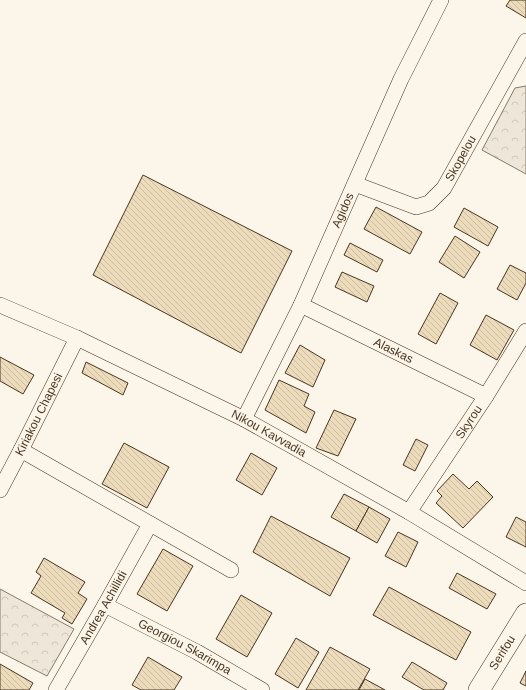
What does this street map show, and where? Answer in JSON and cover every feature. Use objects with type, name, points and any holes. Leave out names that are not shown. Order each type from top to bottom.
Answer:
[{"type":"street","name":"Agidos","points":[[244,419],[301,305],[401,79],[440,0]]},
{"type":"street","name":"Skopelou","points":[[354,184],[416,207],[429,203],[444,188],[521,60],[526,41]]},
{"type":"street","name":"Nikou Kavvadia","points":[[0,305],[77,338],[244,419],[409,512],[526,584]]},
{"type":"street","name":"Alaskas","points":[[301,305],[486,396]]},
{"type":"street","name":"Skyrou","points":[[409,512],[486,396],[526,331]]},
{"type":"street","name":"Kiriakou Chapesi","points":[[0,490],[77,338]]},
{"type":"street","points":[[21,450],[231,570]]},
{"type":"street","name":"Andrea Achillidi","points":[[56,690],[106,605],[150,524]]},
{"type":"street","name":"Georgiou Skarimpa","points":[[106,605],[197,652],[262,690]]},
{"type":"street","name":"Serifou","points":[[479,690],[524,623]]},
{"type":"green space","points":[[526,86],[526,174],[482,150],[515,88]]},
{"type":"green space","points":[[0,589],[74,629],[47,676],[0,652]]},
{"type":"building","points":[[510,0],[526,0],[526,18],[506,6]]},
{"type":"building","points":[[143,175],[292,251],[241,353],[93,275]]},
{"type":"building","points":[[376,207],[422,232],[410,254],[364,229]]},
{"type":"building","points":[[464,208],[498,227],[488,246],[454,227]]},
{"type":"building","points":[[455,236],[480,252],[464,278],[439,262]]},
{"type":"building","points":[[350,243],[383,260],[377,272],[344,255]]},
{"type":"building","points":[[510,265],[526,273],[526,283],[517,300],[497,289]]},
{"type":"building","points":[[342,272],[374,286],[367,302],[335,287]]},
{"type":"building","points":[[440,293],[458,303],[436,344],[418,334]]},
{"type":"building","points":[[486,315],[514,330],[497,360],[470,345]]},
{"type":"building","points":[[300,345],[325,360],[313,387],[285,373]]},
{"type":"building","points":[[0,357],[34,375],[23,394],[0,381]]},
{"type":"building","points":[[86,362],[128,383],[123,395],[82,373]]},
{"type":"building","points":[[279,380],[309,394],[304,406],[315,412],[306,433],[265,410]]},
{"type":"building","points":[[334,410],[356,419],[338,456],[316,448]]},
{"type":"building","points":[[416,439],[428,445],[415,471],[403,465]]},
{"type":"building","points":[[124,443],[169,467],[147,508],[102,484]]},
{"type":"building","points":[[251,453],[277,468],[262,495],[236,480]]},
{"type":"building","points":[[453,474],[469,489],[477,481],[493,497],[463,528],[436,503],[442,496],[437,491]]},
{"type":"building","points":[[344,494],[369,507],[356,531],[331,517]]},
{"type":"building","points":[[369,507],[390,519],[377,543],[356,531]]},
{"type":"building","points":[[271,516],[350,558],[330,596],[253,552]]},
{"type":"building","points":[[516,517],[526,522],[526,547],[506,537]]},
{"type":"building","points":[[398,532],[418,542],[406,567],[385,556]]},
{"type":"building","points":[[163,549],[193,566],[167,611],[137,594]]},
{"type":"building","points":[[44,558],[85,582],[78,593],[87,599],[72,624],[62,618],[65,613],[31,593],[41,576],[36,572]]},
{"type":"building","points":[[457,573],[496,594],[487,609],[449,588]]},
{"type":"building","points":[[389,587],[471,632],[456,660],[373,615]]},
{"type":"building","points":[[241,595],[272,613],[247,657],[216,639]]},
{"type":"building","points":[[296,638],[319,652],[298,688],[275,674]]},
{"type":"building","points":[[330,647],[370,669],[358,690],[306,690]]},
{"type":"building","points":[[148,657],[182,677],[174,690],[141,690],[132,685]]},
{"type":"building","points":[[412,662],[447,683],[443,690],[424,690],[402,677]]},
{"type":"building","points":[[0,664],[33,683],[29,690],[0,690]]},
{"type":"building","points":[[526,671],[526,686],[520,683]]},
{"type":"building","points":[[365,679],[385,690],[359,690]]}]
